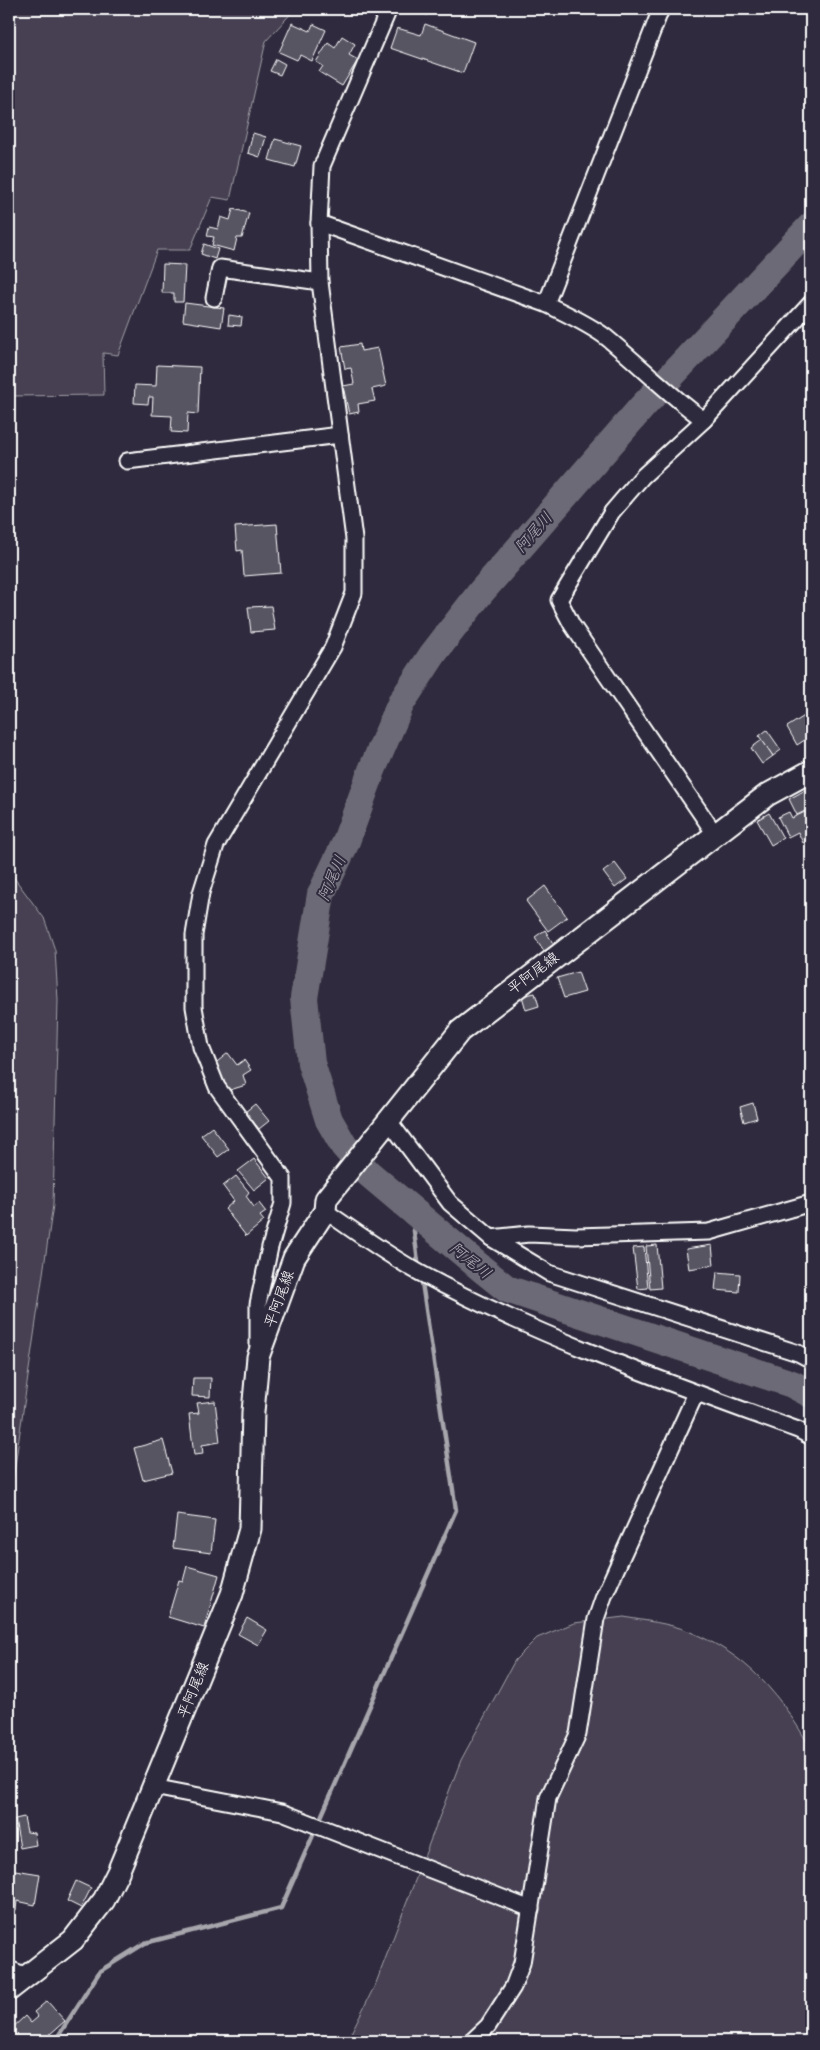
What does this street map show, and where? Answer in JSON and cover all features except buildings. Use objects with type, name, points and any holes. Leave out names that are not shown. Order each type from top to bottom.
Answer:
[{"type":"main road","name":"平阿尾線","points":[[9,1990],[18,1972],[73,1940],[104,1900],[118,1872],[232,1594],[250,1529],[252,1412],[258,1357],[294,1258],[325,1205],[460,1031],[767,795],[811,771]]},
{"type":"street","points":[[258,1357],[258,1304],[270,1248],[283,1203],[283,1178],[217,1086],[200,1047],[194,1007],[194,935],[201,893],[216,844],[333,647],[354,593],[354,539],[320,282],[319,223],[322,166],[389,9]]},
{"type":"street","points":[[546,304],[661,9]]},
{"type":"street","points":[[319,223],[546,304],[605,336],[677,401],[704,420]]},
{"type":"street","points":[[214,298],[220,268],[320,282]]},
{"type":"street","points":[[715,834],[572,625],[559,600],[612,512],[642,477],[704,420],[811,303]]},
{"type":"street","points":[[127,461],[340,435]]},
{"type":"street","points":[[386,1125],[450,1203],[491,1238],[549,1273],[798,1354],[811,1360]]},
{"type":"street","points":[[491,1238],[529,1234],[576,1236],[709,1232],[811,1203]]},
{"type":"street","points":[[325,1205],[418,1272],[514,1321],[696,1393],[798,1430],[811,1437]]},
{"type":"street","points":[[472,2041],[488,2026],[513,1987],[522,1963],[548,1798],[578,1734],[596,1619],[604,1596],[696,1393]]},
{"type":"street","points":[[153,1787],[282,1812],[531,1909]]},
{"type":"shaded area","points":[[9,9],[295,9],[266,41],[230,200],[212,197],[190,250],[157,250],[118,355],[103,353],[104,395],[9,396]]},
{"type":"shaded area","points":[[9,871],[44,918],[55,950],[58,1000],[53,1205],[9,1507]]},
{"type":"shaded area","points":[[624,1617],[681,1628],[709,1641],[745,1664],[774,1694],[811,1749],[811,2041],[347,2041],[376,1983],[461,1760],[515,1660],[537,1638],[574,1623]]},
{"type":"waterway","name":"阿尾川","points":[[811,226],[643,406],[481,592],[433,654],[401,703],[372,770],[345,844],[321,894],[304,998],[311,1063],[329,1120],[344,1146],[368,1173],[507,1289],[792,1384],[811,1394]]},
{"type":"waterway","points":[[411,1209],[419,1269]]},
{"type":"waterway","points":[[55,2041],[100,1971],[145,1943],[281,1908],[456,1510],[421,1276]]}]
